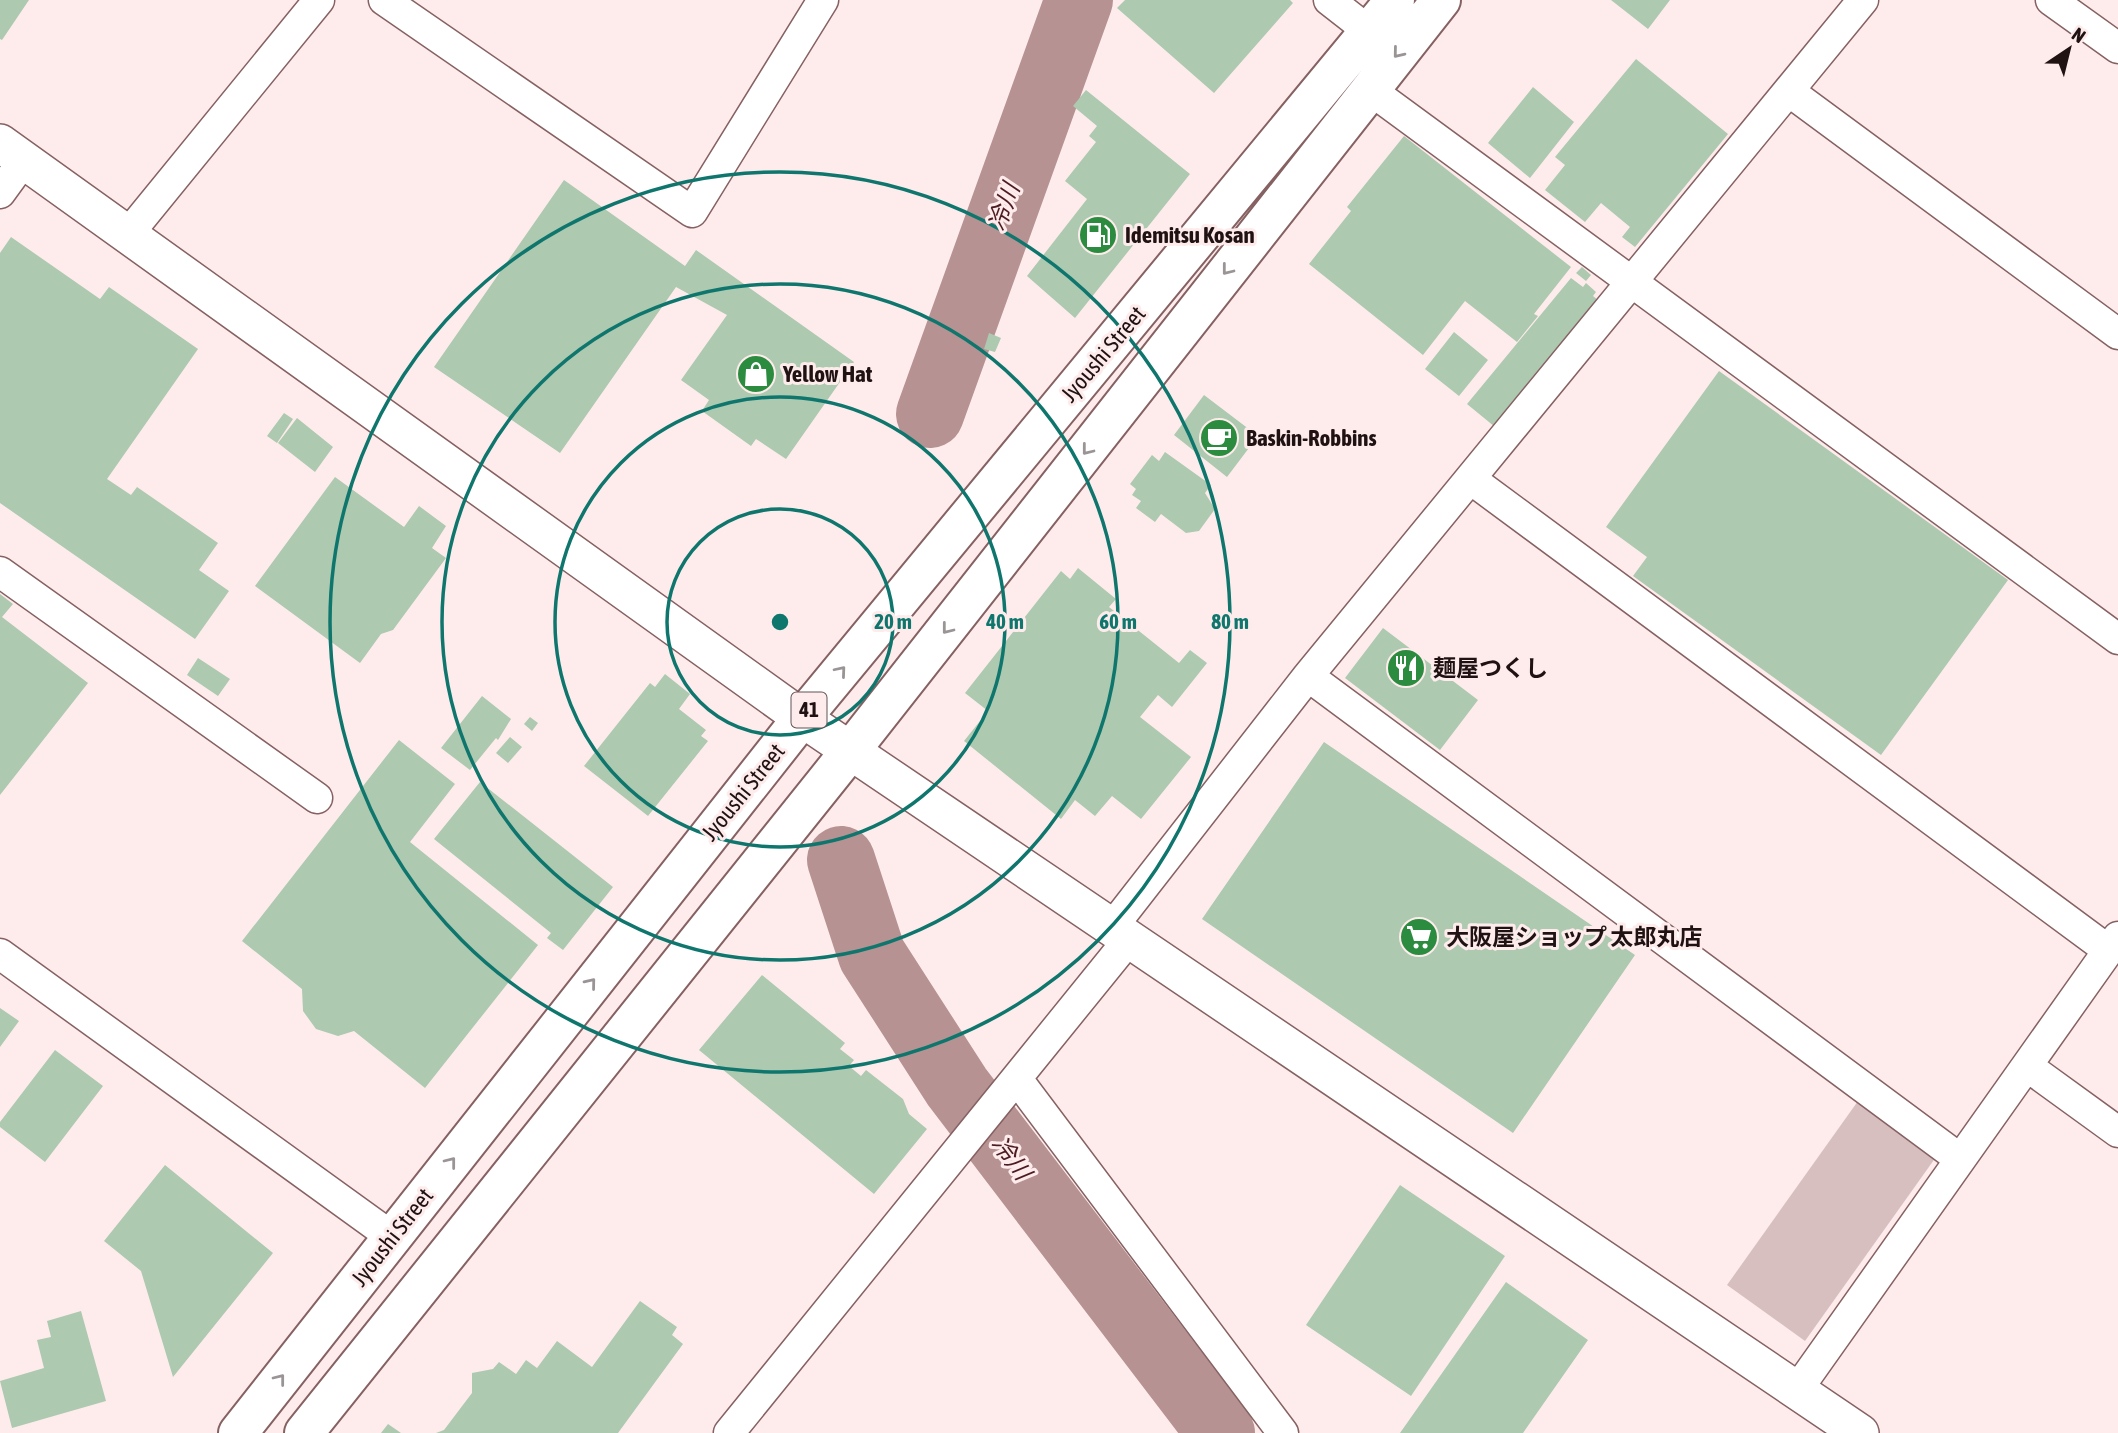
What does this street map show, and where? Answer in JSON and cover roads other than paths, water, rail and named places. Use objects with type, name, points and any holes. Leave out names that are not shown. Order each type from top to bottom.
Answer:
[{"type":"highway","name":"Jyoushi Street","points":[[238,1433],[802,718],[1395,0]]},
{"type":"highway","name":"Jyoushi Street","points":[[304,1433],[851,750],[1368,89],[1441,0]]},
{"type":"street","points":[[129,233],[319,0]]},
{"type":"street","points":[[384,0],[692,212],[823,0]]},
{"type":"street","points":[[1329,0],[1370,32]]},
{"type":"street","points":[[729,1433],[1017,1079],[1308,676],[1472,480],[1863,0]]},
{"type":"street","points":[[2051,0],[2118,48]]},
{"type":"street","points":[[1368,89],[2118,639]]},
{"type":"street","points":[[1790,92],[2118,334]]},
{"type":"street","points":[[0,193],[12,151],[802,718],[1797,1390],[1841,1428]]},
{"type":"street","points":[[1472,480],[2113,943],[1797,1390]]},
{"type":"street","points":[[0,572],[317,798]]},
{"type":"street","points":[[1308,676],[1960,1159]]},
{"type":"street","points":[[0,954],[393,1237]]},
{"type":"street","points":[[2027,1066],[2118,1132]]},
{"type":"street","points":[[1017,1079],[1283,1433]]},
{"type":"waterway","name":"冷川","points":[[930,414],[1079,0]]},
{"type":"waterway","name":"冷川","points":[[841,860],[872,955],[957,1087],[1221,1433]]},
{"type":"place","name":"Idemitsu Kosan","points":[[1098,235]]},
{"type":"place","name":"Yellow Hat","points":[[756,374]]},
{"type":"place","name":"Baskin-Robbins","points":[[1219,438]]},
{"type":"place","name":"麺屋つくし","points":[[1406,668]]},
{"type":"place","name":"大阪屋ショップ 太郎丸店","points":[[1419,937]]}]
